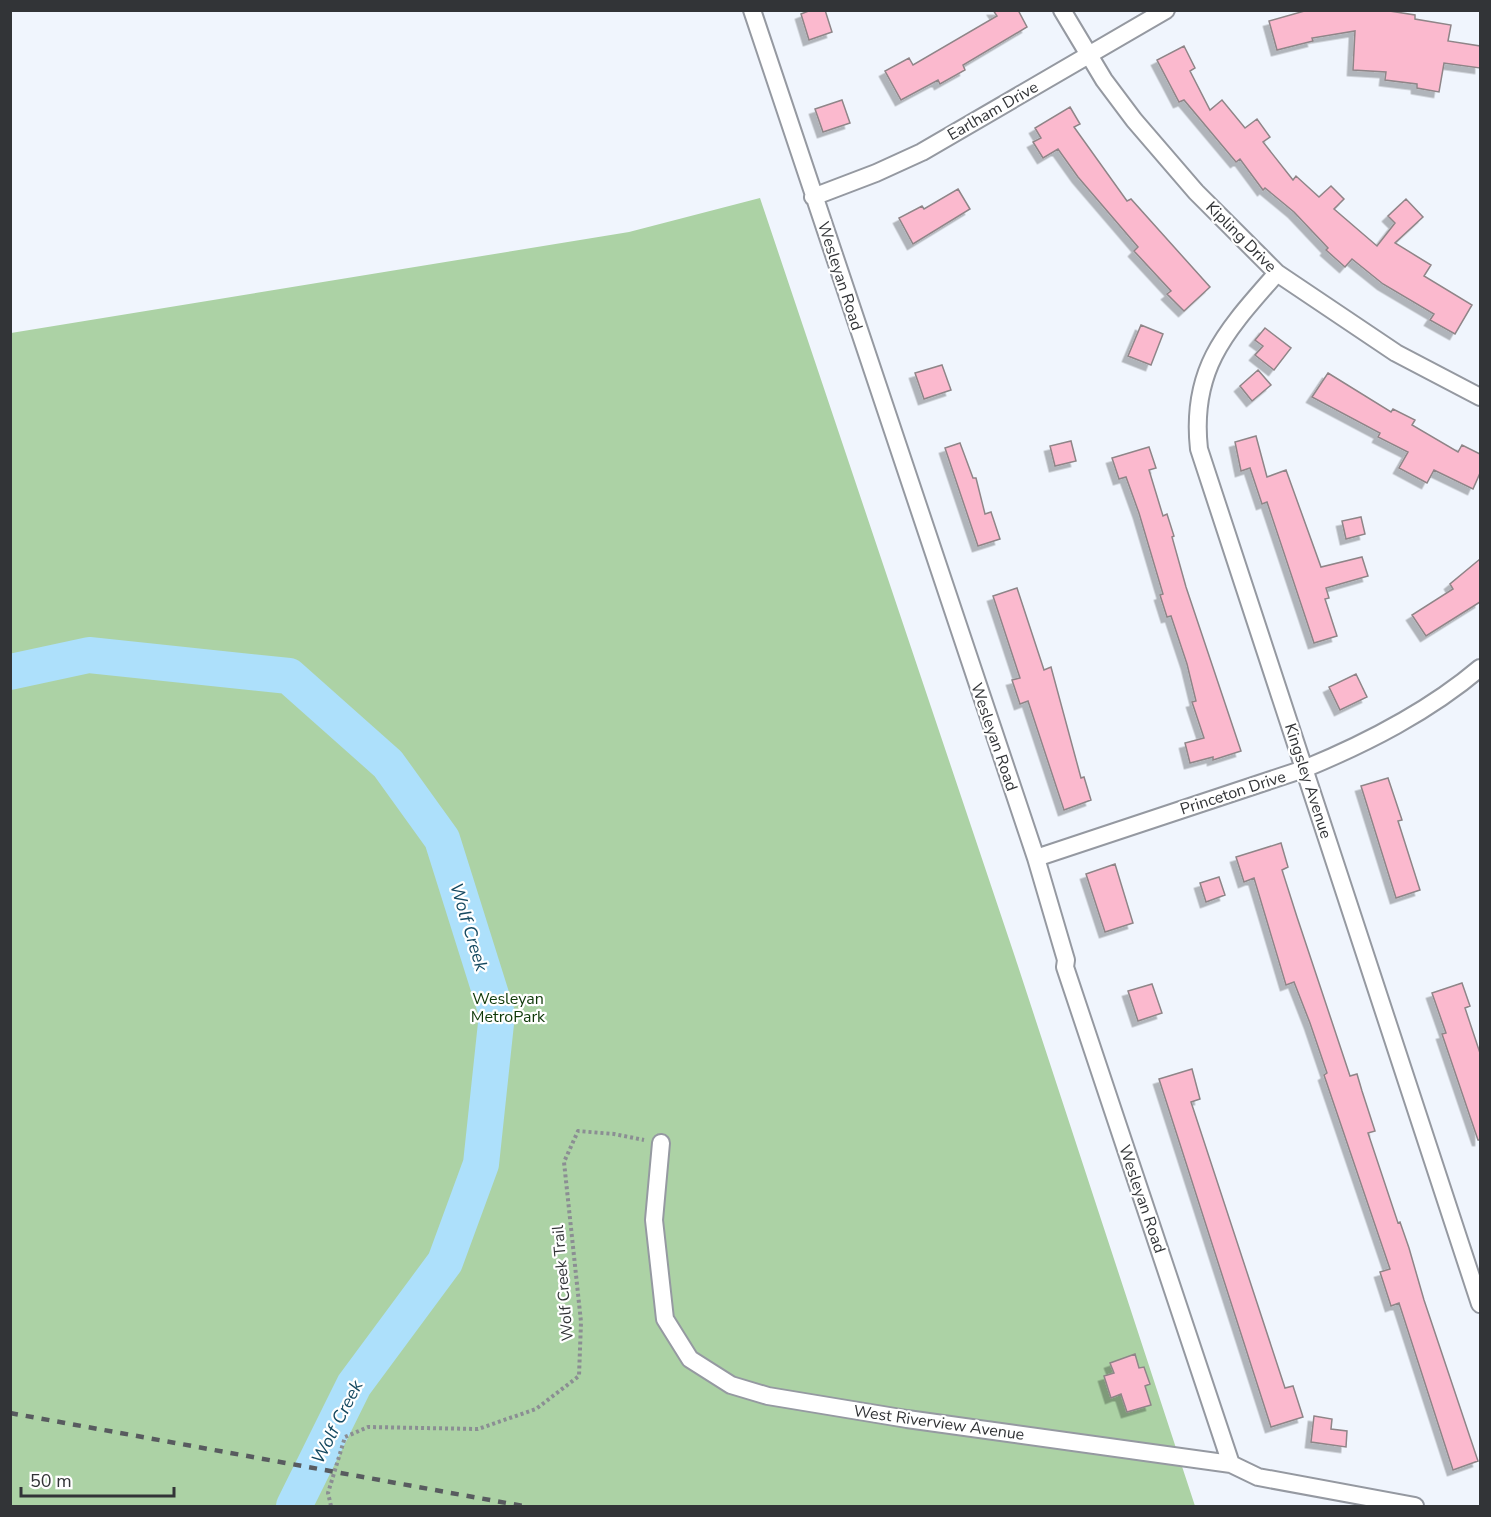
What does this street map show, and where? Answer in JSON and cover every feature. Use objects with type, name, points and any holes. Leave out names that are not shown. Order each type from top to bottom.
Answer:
[{"type":"street","name":"Wesleyan Road","points":[[752,10],[1036,858],[1066,960],[1065,967],[1231,1464]]},
{"type":"street","name":"Kipling Drive","points":[[1062,10],[1110,88],[1161,153],[1277,273],[1396,353],[1480,397]]},
{"type":"street","name":"Earlham Drive","points":[[813,196],[876,173],[922,152],[1166,10]]},
{"type":"street","name":"Kingsley Avenue","points":[[1277,273],[1238,318],[1214,351],[1203,376],[1198,401],[1197,428],[1205,468],[1480,1304]]},
{"type":"street","name":"Princeton Drive","points":[[1036,858],[1304,769],[1372,740],[1419,713],[1480,668]]},
{"type":"street","name":"West Riverview Avenue","points":[[661,1143],[654,1220],[665,1319],[690,1359],[730,1385],[768,1396],[907,1419],[1231,1464],[1258,1477],[1415,1506]]},
{"type":"path","name":"Wolf Creek Trail","points":[[331,1506],[328,1493],[345,1437],[368,1427],[478,1429],[536,1409],[579,1376],[581,1322],[564,1162],[578,1131],[614,1134],[661,1143]]},
{"type":"green space","name":"Wesleyan MetroPark","points":[[760,198],[1015,957],[1195,1506],[11,1506],[11,333],[629,232]]},
{"type":"building","points":[[811,10],[825,10],[832,32],[809,40],[801,14]]},
{"type":"building","points":[[993,10],[1018,10],[1027,27],[963,65],[965,70],[940,84],[938,80],[901,100],[885,71],[909,58],[913,65],[997,16]]},
{"type":"building","points":[[1308,10],[1383,10],[1415,15],[1415,19],[1451,25],[1448,41],[1480,46],[1480,68],[1444,63],[1439,92],[1417,88],[1417,84],[1385,80],[1386,72],[1353,70],[1355,31],[1312,38],[1313,41],[1277,50],[1269,21]]},
{"type":"building","points":[[1184,46],[1195,68],[1190,71],[1210,110],[1222,100],[1245,128],[1257,119],[1270,137],[1263,142],[1293,180],[1296,176],[1319,197],[1331,186],[1344,199],[1334,209],[1377,246],[1395,223],[1388,216],[1406,199],[1423,217],[1395,243],[1431,265],[1424,276],[1472,305],[1455,334],[1430,320],[1434,314],[1383,284],[1352,259],[1345,267],[1326,250],[1328,248],[1294,212],[1265,188],[1263,190],[1240,159],[1236,162],[1184,100],[1179,102],[1157,60]]},
{"type":"building","points":[[842,100],[850,123],[823,132],[815,109]]},
{"type":"building","points":[[1070,107],[1080,124],[1074,127],[1127,201],[1131,199],[1210,287],[1184,311],[1167,294],[1171,291],[1134,251],[1138,247],[1078,177],[1058,149],[1043,158],[1033,142],[1041,138],[1035,128]]},
{"type":"building","points":[[958,189],[970,209],[913,244],[899,218],[922,206],[924,209]]},
{"type":"building","points":[[1141,325],[1163,334],[1151,365],[1128,356]]},
{"type":"building","points":[[1265,328],[1291,348],[1274,370],[1255,355],[1263,346],[1255,340]]},
{"type":"building","points":[[942,365],[951,390],[924,399],[915,373]]},
{"type":"building","points":[[1258,370],[1271,385],[1252,401],[1240,386]]},
{"type":"building","points":[[1328,373],[1391,412],[1393,409],[1415,420],[1412,425],[1458,452],[1462,445],[1480,454],[1480,473],[1473,489],[1434,470],[1427,483],[1399,468],[1408,452],[1378,437],[1380,433],[1312,397]]},
{"type":"building","points":[[1256,436],[1267,477],[1286,470],[1321,567],[1362,557],[1368,576],[1326,588],[1329,598],[1325,599],[1337,636],[1314,643],[1267,502],[1262,504],[1250,468],[1241,471],[1235,442]]},
{"type":"building","points":[[1071,441],[1076,461],[1055,466],[1050,446]]},
{"type":"building","points":[[960,443],[973,478],[976,478],[985,514],[991,512],[1000,539],[978,546],[945,448]]},
{"type":"building","points":[[1149,447],[1156,468],[1149,470],[1163,516],[1167,514],[1186,587],[1241,751],[1213,760],[1213,757],[1190,763],[1185,743],[1204,738],[1192,702],[1196,701],[1187,664],[1171,616],[1167,617],[1160,595],[1163,594],[1126,477],[1119,479],[1112,458]]},
{"type":"building","points":[[1361,517],[1365,534],[1346,539],[1342,521]]},
{"type":"building","points":[[1480,559],[1480,602],[1426,636],[1412,615],[1453,589],[1450,584]]},
{"type":"building","points":[[1017,588],[1044,670],[1051,667],[1081,778],[1084,777],[1091,800],[1064,810],[1028,701],[1020,704],[1012,680],[1020,678],[993,596]]},
{"type":"building","points":[[1356,674],[1367,697],[1340,710],[1329,687]]},
{"type":"building","points":[[1388,778],[1402,820],[1398,821],[1420,890],[1396,898],[1361,786]]},
{"type":"building","points":[[1281,843],[1288,867],[1282,870],[1350,1076],[1357,1074],[1375,1131],[1368,1133],[1398,1223],[1400,1222],[1409,1248],[1478,1461],[1453,1470],[1399,1303],[1391,1306],[1380,1272],[1390,1269],[1324,1075],[1327,1073],[1310,1023],[1294,982],[1286,985],[1254,878],[1244,882],[1236,857]]},
{"type":"building","points":[[1115,864],[1133,923],[1105,932],[1086,874]]},
{"type":"building","points":[[1219,877],[1225,895],[1206,902],[1200,883]]},
{"type":"building","points":[[1462,983],[1470,1006],[1465,1008],[1480,1053],[1480,1140],[1478,1140],[1442,1034],[1446,1033],[1432,993]]},
{"type":"building","points":[[1152,984],[1162,1013],[1138,1021],[1128,991]]},
{"type":"building","points":[[1192,1069],[1200,1099],[1191,1102],[1285,1388],[1293,1386],[1303,1417],[1271,1427],[1159,1079]]},
{"type":"building","points":[[1135,1354],[1139,1368],[1144,1367],[1150,1384],[1145,1386],[1151,1405],[1127,1412],[1121,1394],[1111,1398],[1104,1376],[1114,1373],[1110,1363]]},
{"type":"building","points":[[1314,1416],[1332,1419],[1331,1429],[1347,1431],[1346,1447],[1311,1442]]},
{"type":"waterway","name":"Wolf Creek","points":[[10,672],[89,655],[289,676],[388,764],[442,839],[497,1014],[481,1164],[445,1262],[354,1385],[294,1506]]},
{"type":"railway","points":[[10,1413],[523,1506]]}]
